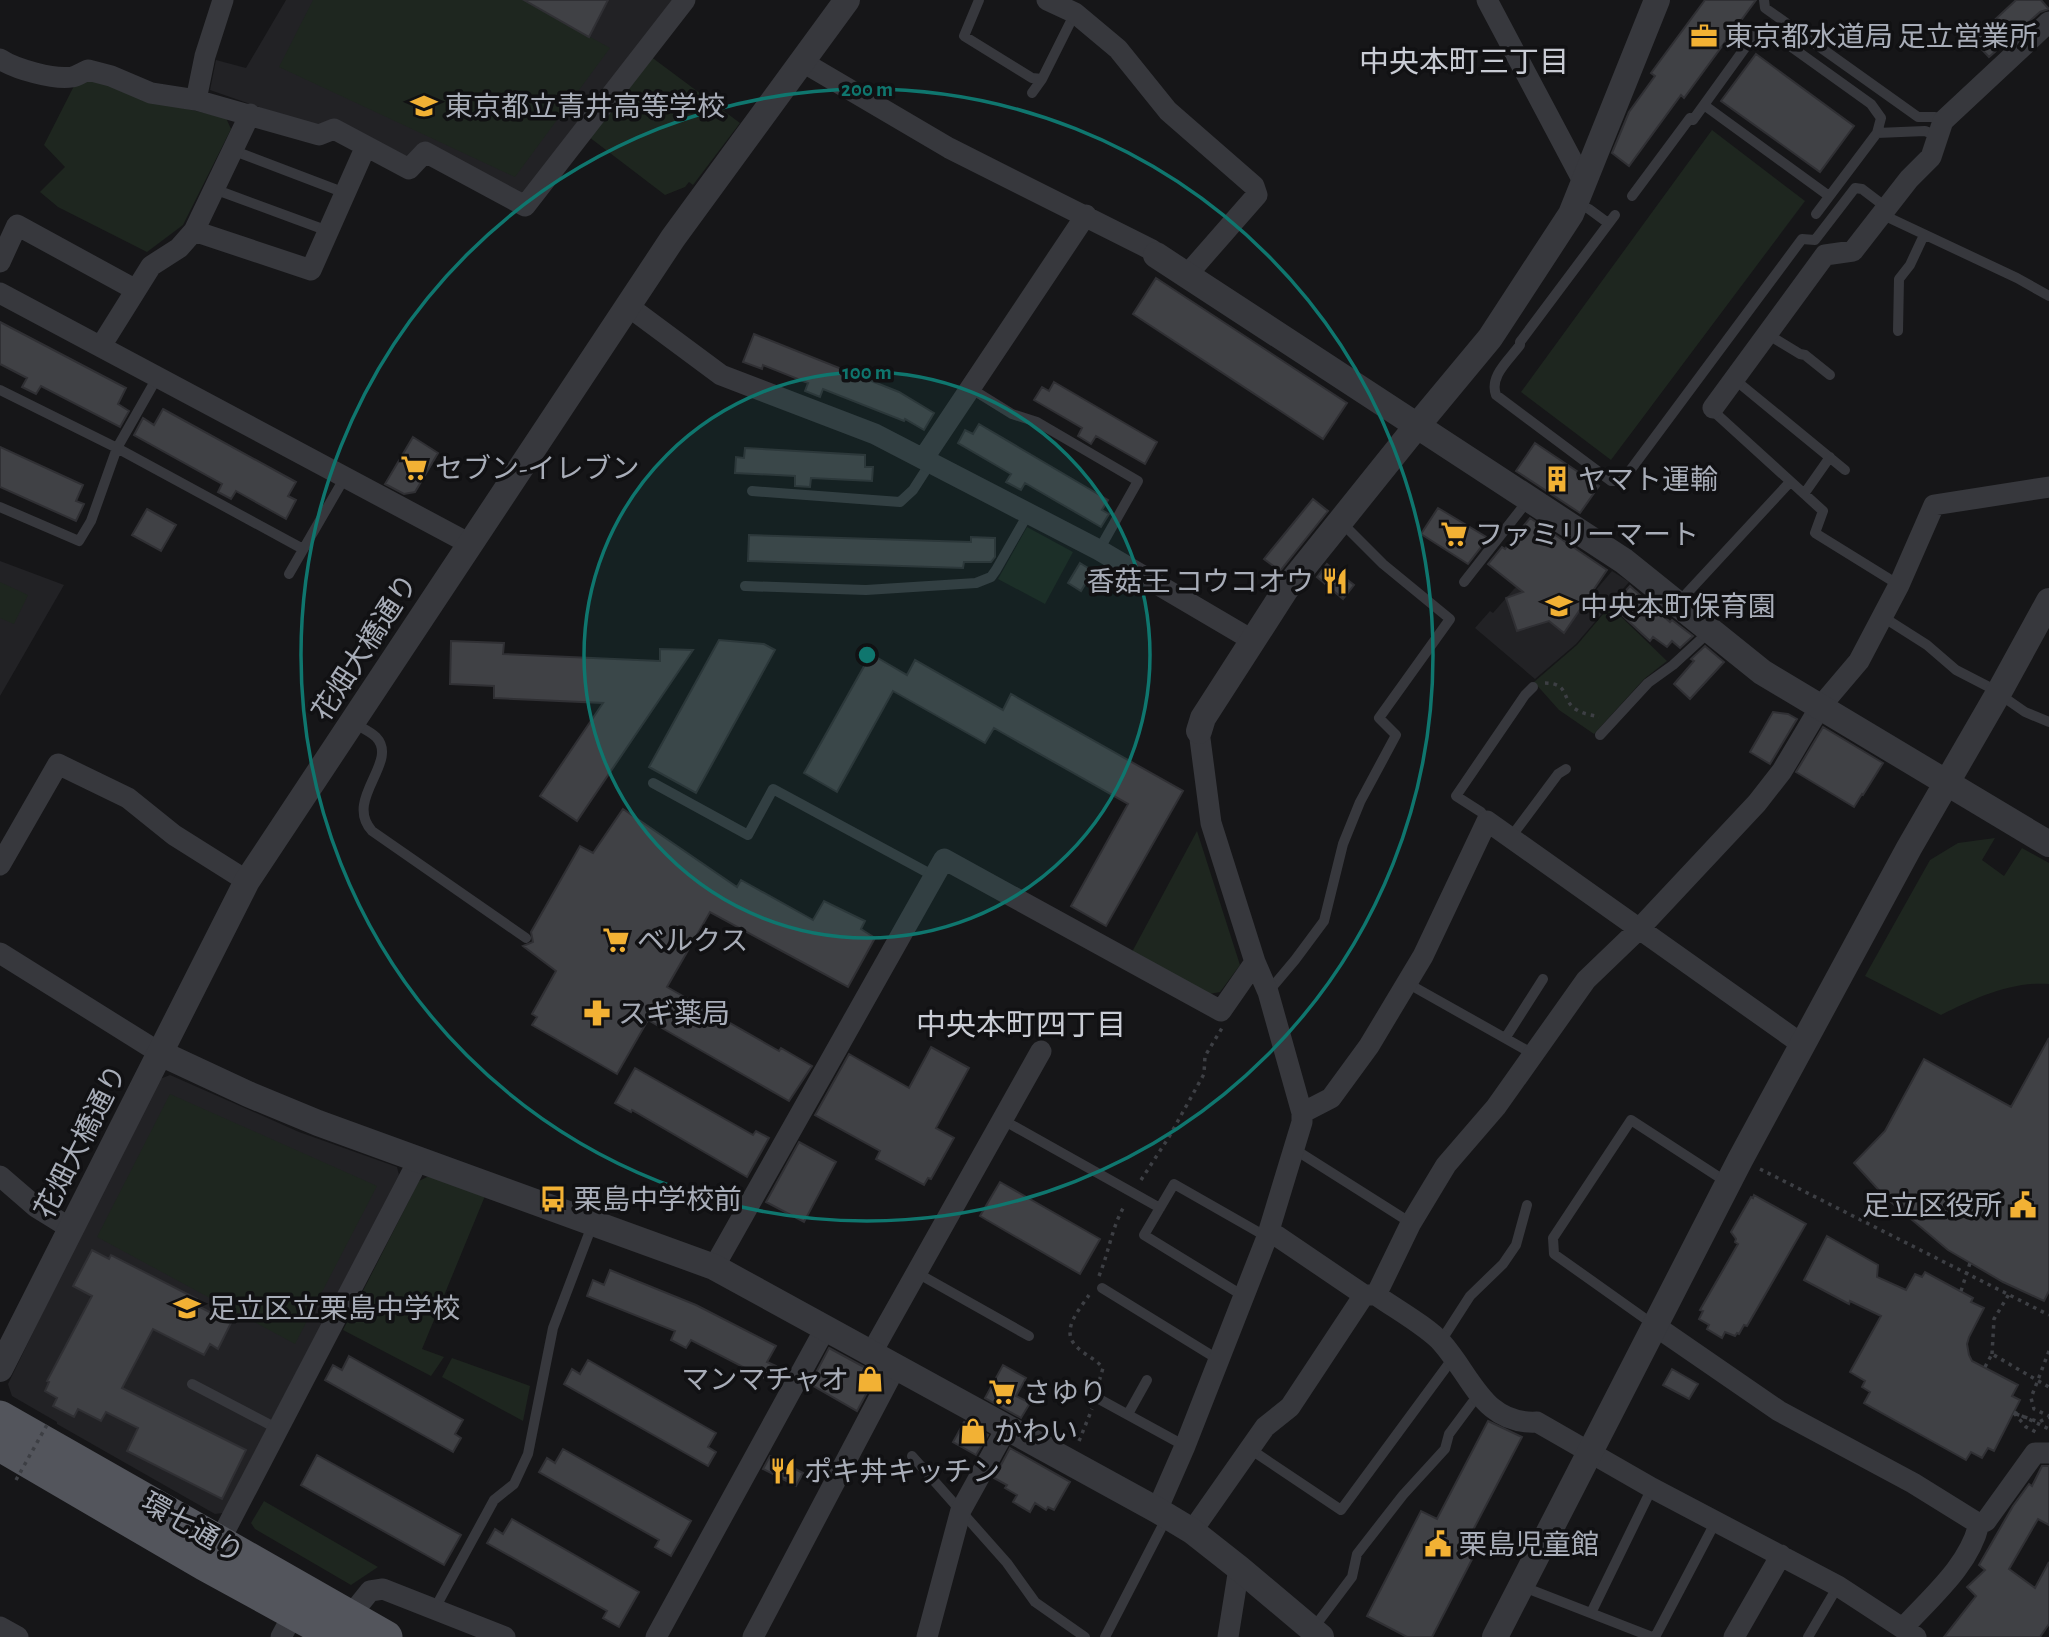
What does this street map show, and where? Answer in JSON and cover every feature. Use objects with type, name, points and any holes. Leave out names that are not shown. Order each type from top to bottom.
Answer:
[{"type":"main road","name":"環七通り","points":[[0,1417],[219,1542],[343,1626]]},
{"type":"main road","name":"環七通り","points":[[0,1446],[204,1564],[288,1625],[343,1626],[386,1637]]},
{"type":"street","points":[[196,100],[205,56],[223,0]]},
{"type":"street","points":[[0,59],[49,76],[73,77],[88,70],[111,76],[151,93],[196,100],[319,135],[334,129],[409,169],[425,152],[524,206],[685,0]]},
{"type":"street","points":[[1047,0],[1074,13],[1118,49],[1168,111],[1254,186],[1257,195],[1186,275]]},
{"type":"street","points":[[1487,0],[1580,193]]},
{"type":"street","points":[[1162,1513],[1185,1446],[1267,1237],[1302,1122],[1302,1113],[1268,992],[1255,962],[1211,823],[1199,730],[1203,718],[1286,589],[1490,338],[1580,193],[1657,0]]},
{"type":"street","name":"花畑大橋通り","points":[[0,1369],[247,881],[673,238],[801,61],[836,4]]},
{"type":"street","points":[[1713,408],[1825,255],[1853,251],[1931,157],[1941,128],[2049,22]]},
{"type":"street","points":[[801,61],[949,148],[1152,250],[1186,275],[1624,561],[1762,672],[2049,845]]},
{"type":"street","points":[[100,346],[151,266],[179,248],[194,231],[250,114]]},
{"type":"street","points":[[194,231],[311,270],[366,146]]},
{"type":"street","points":[[927,460],[970,388],[1086,215]]},
{"type":"street","points":[[0,262],[18,225],[136,290]]},
{"type":"street","points":[[0,293],[470,544]]},
{"type":"street","points":[[628,306],[721,375],[875,434],[1099,550],[1252,640]]},
{"type":"street","points":[[1192,1531],[1265,1427],[1290,1407],[1370,1295],[1446,1165],[1496,1107],[1586,980],[1638,930],[1757,803],[1782,771],[1820,707],[1859,661],[1899,585],[1934,505],[2049,487]]},
{"type":"street","points":[[1494,1637],[1728,1183],[2049,601]]},
{"type":"street","points":[[0,866],[58,764],[128,798],[174,835],[247,881]]},
{"type":"street","points":[[1302,1113],[1331,1098],[1368,1046],[1423,956],[1487,821],[1802,1045]]},
{"type":"street","points":[[714,1267],[944,859],[1221,1011],[1255,962]]},
{"type":"street","points":[[0,953],[160,1054],[248,1094],[714,1267],[827,1327],[1192,1531],[1317,1633]]},
{"type":"street","points":[[872,1352],[1041,1051]]},
{"type":"street","points":[[219,1542],[419,1159]]},
{"type":"street","points":[[0,1176],[36,1208],[70,1228]]},
{"type":"street","points":[[1267,1237],[1277,1236],[1370,1295],[1447,1350],[1492,1409],[1508,1419],[1523,1423],[1537,1422],[1652,1488],[1838,1586],[1909,1633],[1975,1542],[1979,1524]]},
{"type":"street","points":[[1654,1325],[1779,1411],[1913,1483],[1979,1524]]},
{"type":"street","points":[[656,1637],[827,1327]]},
{"type":"street","points":[[753,1637],[896,1366]]},
{"type":"street","points":[[928,1637],[961,1510],[1007,1427]]},
{"type":"street","points":[[1979,1524],[1986,1521],[2035,1453],[2049,1453]]},
{"type":"street","points":[[1734,1637],[1781,1555]]},
{"type":"street","points":[[1228,1637],[1239,1567]]},
{"type":"street","points":[[343,1626],[370,1591],[383,1589],[505,1637]]},
{"type":"street","points":[[0,1627],[18,1637]]},
{"type":"lane","points":[[979,0],[964,36],[1032,78],[1042,79]]},
{"type":"lane","points":[[1764,0],[1765,8],[1918,117],[1935,117],[1941,128],[1877,133]]},
{"type":"lane","points":[[1032,93],[1042,79],[1074,13]]},
{"type":"lane","points":[[1632,195],[1690,118],[1693,120],[1755,34],[1769,31],[1871,104],[1881,118],[1877,133],[1816,214]]},
{"type":"lane","points":[[1704,104],[1829,197]]},
{"type":"lane","points":[[232,150],[345,193]]},
{"type":"lane","points":[[1580,193],[1589,209],[1611,219],[1498,373],[1493,388],[1496,396],[1611,481],[1616,482],[1626,476],[1802,239],[1815,240],[1855,188],[1862,189],[1884,211],[1924,235],[2017,278],[2049,296]]},
{"type":"lane","points":[[214,189],[328,231]]},
{"type":"lane","points":[[1898,331],[1899,279],[1910,265],[1924,235]]},
{"type":"lane","points":[[1767,334],[1805,355],[1830,375]]},
{"type":"lane","points":[[0,507],[79,541],[91,521],[117,448],[158,376]]},
{"type":"lane","points":[[1734,379],[1845,470]]},
{"type":"lane","points":[[970,388],[1013,414],[1037,422],[1138,481],[1099,550]]},
{"type":"lane","points":[[0,390],[117,448],[303,550]]},
{"type":"lane","points":[[1713,408],[1712,410],[1823,511],[1815,533],[1899,585]]},
{"type":"lane","points":[[1804,494],[1830,457]]},
{"type":"lane","points":[[752,491],[900,502],[914,491],[927,460]]},
{"type":"lane","points":[[289,574],[345,477]]},
{"type":"lane","points":[[1677,604],[1790,482]]},
{"type":"lane","points":[[1464,582],[1530,499]]},
{"type":"lane","points":[[745,586],[866,590],[984,581],[996,570],[1028,513]]},
{"type":"lane","points":[[1268,992],[1296,960],[1324,921],[1343,844],[1360,802],[1396,735],[1379,718],[1450,619],[1382,564],[1340,522]]},
{"type":"lane","points":[[1883,617],[1927,645],[1956,670],[2025,712],[2049,722]]},
{"type":"lane","points":[[1600,735],[1648,683],[1673,665],[1710,631]]},
{"type":"lane","points":[[1487,821],[1481,812],[1456,796],[1533,687]]},
{"type":"lane","points":[[352,722],[376,737],[380,744],[378,769],[363,804],[365,824],[526,938]]},
{"type":"lane","points":[[1511,837],[1558,774],[1566,769]]},
{"type":"lane","points":[[653,783],[748,835],[773,789],[934,876]]},
{"type":"lane","points":[[1506,1037],[1543,979]]},
{"type":"lane","points":[[1407,983],[1535,1055]]},
{"type":"lane","points":[[1003,1120],[1160,1208]]},
{"type":"lane","points":[[1654,1325],[1554,1254],[1553,1238],[1631,1120],[1728,1183]]},
{"type":"lane","points":[[1294,1149],[1411,1223]]},
{"type":"lane","points":[[1245,1297],[1144,1236],[1174,1184],[1267,1237]]},
{"type":"lane","points":[[1250,1449],[1341,1510],[1447,1350],[1471,1296],[1503,1264],[1516,1244],[1527,1205]]},
{"type":"lane","points":[[434,1610],[494,1500],[514,1484],[527,1454],[553,1328],[593,1222]]},
{"type":"lane","points":[[916,1273],[1029,1336]]},
{"type":"lane","points":[[1099,1286],[1219,1360]]},
{"type":"lane","points":[[1128,1413],[1147,1380]]},
{"type":"lane","points":[[192,1384],[278,1429]]},
{"type":"lane","points":[[1317,1633],[1352,1577],[1357,1554],[1403,1495],[1445,1449],[1450,1434],[1472,1403],[1481,1396]]},
{"type":"lane","points":[[1096,1398],[1185,1446]]},
{"type":"lane","points":[[912,1456],[1007,1563],[1035,1602],[1085,1637]]},
{"type":"lane","points":[[1591,1613],[1652,1488]]},
{"type":"lane","points":[[1105,1637],[1162,1513]]},
{"type":"lane","points":[[1521,1586],[1653,1637],[1716,1521]]},
{"type":"lane","points":[[1808,1637],[1838,1586]]},
{"type":"path","points":[[1533,687],[1555,683],[1564,690],[1571,705],[1577,710],[1613,721]]},
{"type":"path","points":[[1099,1286],[1120,1213],[1169,1137],[1204,1074],[1205,1056],[1226,1022],[1221,1011]]},
{"type":"path","points":[[1752,1164],[2049,1315]]},
{"type":"path","points":[[1961,1291],[1970,1263]]},
{"type":"path","points":[[1069,1461],[1096,1398],[1103,1368],[1098,1361],[1076,1346],[1070,1336],[1069,1328],[1090,1293]]},
{"type":"path","points":[[1985,1367],[1992,1354],[1994,1319],[2009,1294]]},
{"type":"path","points":[[2049,1351],[2031,1398],[2032,1406],[2049,1417]]},
{"type":"path","points":[[1992,1354],[2049,1387]]},
{"type":"path","points":[[2014,1412],[2049,1429]]},
{"type":"path","points":[[2049,1417],[2039,1422],[2014,1413],[2026,1427],[2049,1438]]},
{"type":"path","points":[[16,1480],[48,1423]]},
{"type":"shaded area","name":"東京都立青井高等学校","points":[[286,0],[674,0],[522,199],[424,142],[408,159],[210,90],[216,60],[246,68]]},
{"type":"shaded area","name":"東京都立青井高等学校","points":[[313,0],[524,0],[610,48],[515,177],[279,67]]},
{"type":"shaded area","points":[[650,56],[740,123],[693,185],[689,182],[685,187],[665,195],[589,137]]},
{"type":"shaded area","points":[[88,75],[140,98],[226,118],[231,129],[183,225],[147,252],[58,207],[40,192],[65,167],[44,145],[75,84]]},
{"type":"shaded area","points":[[1712,130],[1805,201],[1611,460],[1521,392]]},
{"type":"shaded area","points":[[1027,527],[1073,552],[1045,604],[998,579]]},
{"type":"shaded area","points":[[0,561],[64,585],[0,696]]},
{"type":"shaded area","points":[[1555,562],[1595,591],[1612,571],[1629,582],[1576,644],[1535,679],[1475,628],[1531,574]]},
{"type":"shaded area","points":[[0,582],[28,595],[14,624],[0,618]]},
{"type":"shaded area","points":[[1610,606],[1667,661],[1644,679],[1594,734],[1559,710],[1534,682],[1577,645]]},
{"type":"shaded area","points":[[1197,831],[1240,965],[1220,992],[1209,994],[1132,952]]},
{"type":"shaded area","points":[[1995,838],[1982,860],[2004,876],[2022,848],[2049,863],[2049,984],[2007,988],[1979,997],[1941,1015],[1865,976],[1930,860],[1958,843]]},
{"type":"shaded area","name":"足立区立栗島中学校","points":[[170,1075],[299,1132],[397,1167],[399,1175],[223,1513],[215,1514],[12,1396],[8,1384],[160,1079]]},
{"type":"shaded area","points":[[170,1094],[377,1186],[295,1344],[97,1237]]},
{"type":"shaded area","points":[[429,1176],[485,1196],[422,1349],[444,1357],[431,1376],[343,1330],[419,1181]]},
{"type":"shaded area","points":[[452,1358],[530,1386],[523,1421],[442,1377]]},
{"type":"shaded area","points":[[264,1501],[378,1567],[351,1585],[255,1529],[251,1523]]},
{"type":"building","points":[[524,0],[608,0],[589,37]]},
{"type":"building","points":[[1705,0],[1756,0],[1684,98],[1681,95],[1629,166],[1612,153],[1629,112],[1655,76],[1651,73]]},
{"type":"building","points":[[2016,0],[2041,0],[2049,9],[2040,12],[1989,57],[1973,40]]},
{"type":"building","points":[[1756,54],[1854,126],[1820,172],[1721,101]]},
{"type":"building","points":[[1156,278],[1347,403],[1323,439],[1133,314]]},
{"type":"building","points":[[0,322],[126,388],[118,404],[129,411],[120,427],[41,386],[36,394],[22,387],[27,378],[0,364]]},
{"type":"building","points":[[754,334],[899,392],[934,413],[924,430],[905,419],[904,421],[823,389],[820,397],[805,391],[808,383],[763,365],[762,369],[743,362]]},
{"type":"building","points":[[1054,382],[1157,442],[1145,464],[1096,436],[1091,444],[1078,436],[1082,428],[1034,400],[1042,387],[1049,391]]},
{"type":"building","points":[[163,409],[296,482],[288,496],[296,500],[286,519],[236,491],[231,499],[218,492],[222,484],[134,435],[143,418],[154,425]]},
{"type":"building","points":[[979,424],[1108,500],[1102,510],[1109,514],[1101,527],[1025,483],[1021,490],[1006,482],[1011,474],[958,443],[965,430],[973,434]]},
{"type":"building","points":[[413,437],[438,453],[415,492],[404,494],[385,484]]},
{"type":"building","name":"ヤマト運輸","points":[[1535,443],[1599,486],[1580,513],[1516,471]]},
{"type":"building","points":[[0,447],[83,485],[76,501],[84,504],[76,521],[0,487]]},
{"type":"building","points":[[745,448],[865,455],[865,467],[873,467],[872,481],[811,478],[810,487],[795,486],[795,476],[735,473],[736,457],[744,458]]},
{"type":"building","points":[[1313,499],[1328,511],[1280,571],[1264,559]]},
{"type":"building","points":[[1438,508],[1488,538],[1468,564],[1421,534]]},
{"type":"building","points":[[147,509],[176,525],[161,551],[132,535]]},
{"type":"building","points":[[1530,518],[1607,570],[1564,633],[1549,621],[1517,631],[1506,598],[1523,592],[1488,564],[1502,547],[1505,549]]},
{"type":"building","points":[[749,535],[971,542],[971,537],[995,538],[995,557],[991,562],[964,562],[963,568],[748,561]]},
{"type":"building","points":[[1080,563],[1093,571],[1081,591],[1068,583]]},
{"type":"building","name":"香菇王 コウコオウ","points":[[1327,564],[1354,585],[1343,599],[1317,577]]},
{"type":"building","points":[[1630,586],[1670,622],[1672,620],[1693,636],[1680,648],[1672,641],[1667,647],[1653,637],[1650,641],[1612,606]]},
{"type":"building","points":[[719,640],[764,644],[775,650],[696,793],[649,767]]},
{"type":"building","points":[[451,641],[504,643],[503,654],[660,661],[660,649],[693,650],[577,821],[540,796],[603,703],[494,698],[494,686],[450,684]]},
{"type":"building","points":[[1705,646],[1724,662],[1690,699],[1674,684],[1694,661],[1691,659]]},
{"type":"building","points":[[871,654],[907,675],[915,660],[1003,710],[1011,694],[1183,791],[1106,926],[1071,906],[1128,804],[994,728],[985,743],[893,691],[837,792],[804,773]]},
{"type":"building","points":[[1773,712],[1788,714],[1797,719],[1770,764],[1750,752]]},
{"type":"building","points":[[1823,727],[1883,763],[1854,807],[1796,772]]},
{"type":"building","points":[[623,809],[737,887],[741,880],[813,920],[824,901],[865,921],[861,929],[875,938],[848,987],[710,912],[667,987],[779,1051],[781,1048],[812,1066],[789,1101],[648,1020],[617,1074],[532,1025],[537,1017],[532,1014],[556,971],[523,946],[533,942],[531,932],[580,846],[593,853]]},
{"type":"building","points":[[2049,1038],[2049,1291],[2044,1301],[2003,1282],[1948,1250],[1886,1198],[1854,1163],[1885,1131],[1924,1059],[2011,1107]]},
{"type":"building","points":[[931,1047],[969,1068],[936,1128],[954,1138],[931,1179],[928,1178],[924,1185],[876,1159],[880,1151],[815,1115],[849,1054],[909,1088]]},
{"type":"building","points":[[635,1068],[753,1135],[756,1131],[769,1138],[747,1177],[632,1110],[631,1112],[615,1103]]},
{"type":"building","points":[[799,1142],[836,1162],[804,1222],[766,1202]]},
{"type":"building","points":[[1000,1182],[1100,1239],[1080,1274],[980,1216]]},
{"type":"building","points":[[1754,1195],[1806,1224],[1747,1326],[1744,1325],[1735,1336],[1725,1332],[1722,1338],[1707,1329],[1709,1325],[1699,1319],[1703,1311],[1700,1310],[1738,1244],[1731,1232]]},
{"type":"building","points":[[1827,1236],[1878,1265],[1877,1277],[1906,1290],[1915,1274],[1922,1277],[1925,1272],[1973,1298],[1971,1302],[1984,1308],[1969,1337],[1969,1355],[1972,1361],[2018,1385],[2012,1396],[2020,1400],[1994,1451],[1988,1448],[1982,1458],[1971,1452],[1966,1460],[1864,1403],[1870,1392],[1862,1387],[1865,1381],[1850,1372],[1881,1316],[1850,1301],[1849,1304],[1804,1280]]},
{"type":"building","points":[[92,1250],[109,1259],[111,1255],[197,1299],[194,1304],[231,1323],[218,1349],[210,1344],[204,1355],[153,1329],[122,1388],[246,1450],[222,1499],[127,1451],[138,1428],[106,1412],[101,1421],[78,1409],[74,1417],[53,1406],[57,1398],[45,1391],[49,1382],[47,1381],[92,1296],[73,1286]]},
{"type":"building","points":[[610,1270],[696,1305],[776,1346],[767,1362],[776,1366],[768,1380],[691,1340],[686,1348],[671,1340],[675,1331],[587,1296],[593,1280],[604,1285]]},
{"type":"building","points":[[829,1348],[877,1374],[857,1411],[810,1384]]},
{"type":"building","points":[[349,1356],[463,1420],[455,1434],[461,1438],[453,1452],[325,1380],[333,1365],[342,1370]]},
{"type":"building","points":[[588,1360],[716,1433],[708,1447],[716,1452],[708,1466],[564,1384],[572,1369],[580,1374]]},
{"type":"building","points":[[1003,1365],[1026,1378],[1016,1396],[1030,1403],[1021,1418],[985,1398]]},
{"type":"building","points":[[1672,1369],[1698,1384],[1689,1399],[1663,1385]]},
{"type":"building","points":[[1488,1421],[1522,1437],[1472,1532],[1483,1538],[1432,1637],[1407,1637],[1367,1616],[1421,1511],[1437,1519]]},
{"type":"building","points":[[964,1422],[988,1435],[976,1455],[953,1442]]},
{"type":"building","points":[[1010,1448],[1070,1482],[1054,1510],[1048,1507],[1046,1510],[1035,1503],[1030,1512],[1013,1502],[1017,1495],[994,1478]]},
{"type":"building","points":[[563,1449],[691,1521],[671,1556],[655,1547],[659,1540],[539,1472],[547,1458],[555,1463]]},
{"type":"building","points":[[317,1455],[461,1535],[444,1565],[301,1485]]},
{"type":"building","name":"ポキ丼キッチン","points":[[770,1456],[803,1473],[796,1486],[763,1469]]},
{"type":"building","points":[[2042,1466],[2049,1466],[2049,1525],[2038,1519],[2009,1569],[2035,1588],[2049,1562],[2049,1624],[2040,1637],[1944,1637],[1976,1596],[1967,1587],[1985,1570],[1979,1565],[2013,1506],[2029,1484],[2032,1486]]},
{"type":"building","points":[[512,1519],[639,1592],[619,1627],[603,1618],[607,1611],[487,1543],[495,1529],[503,1534]]},
{"type":"place","name":"東京都水道局 足立営業所","points":[[1704,36]]},
{"type":"place","name":"東京都立青井高等学校","points":[[424,106]]},
{"type":"place","name":"セブン-イレブン","points":[[414,468]]},
{"type":"place","name":"ヤマト運輸","points":[[1557,479]]},
{"type":"place","name":"ファミリーマート","points":[[1454,534]]},
{"type":"place","name":"香菇王 コウコオウ","points":[[1335,581]]},
{"type":"place","name":"中央本町保育園","points":[[1559,606]]},
{"type":"place","name":"ベルクス","points":[[616,940]]},
{"type":"place","name":"スギ薬局","points":[[597,1013]]},
{"type":"place","name":"栗島中学校前","points":[[553,1199]]},
{"type":"place","name":"足立区役所","points":[[2023,1205]]},
{"type":"place","name":"足立区立栗島中学校","points":[[187,1308]]},
{"type":"place","name":"マンマチャオ","points":[[870,1379]]},
{"type":"place","name":"さゆり","points":[[1002,1392]]},
{"type":"place","name":"かわい","points":[[973,1431]]},
{"type":"place","name":"ポキ丼キッチン","points":[[783,1471]]},
{"type":"place","name":"栗島児童館","points":[[1438,1544]]},
{"type":"district","name":"中央本町三丁目","points":[[1464,62]]},
{"type":"district","name":"中央本町四丁目","points":[[1021,1025]]}]
